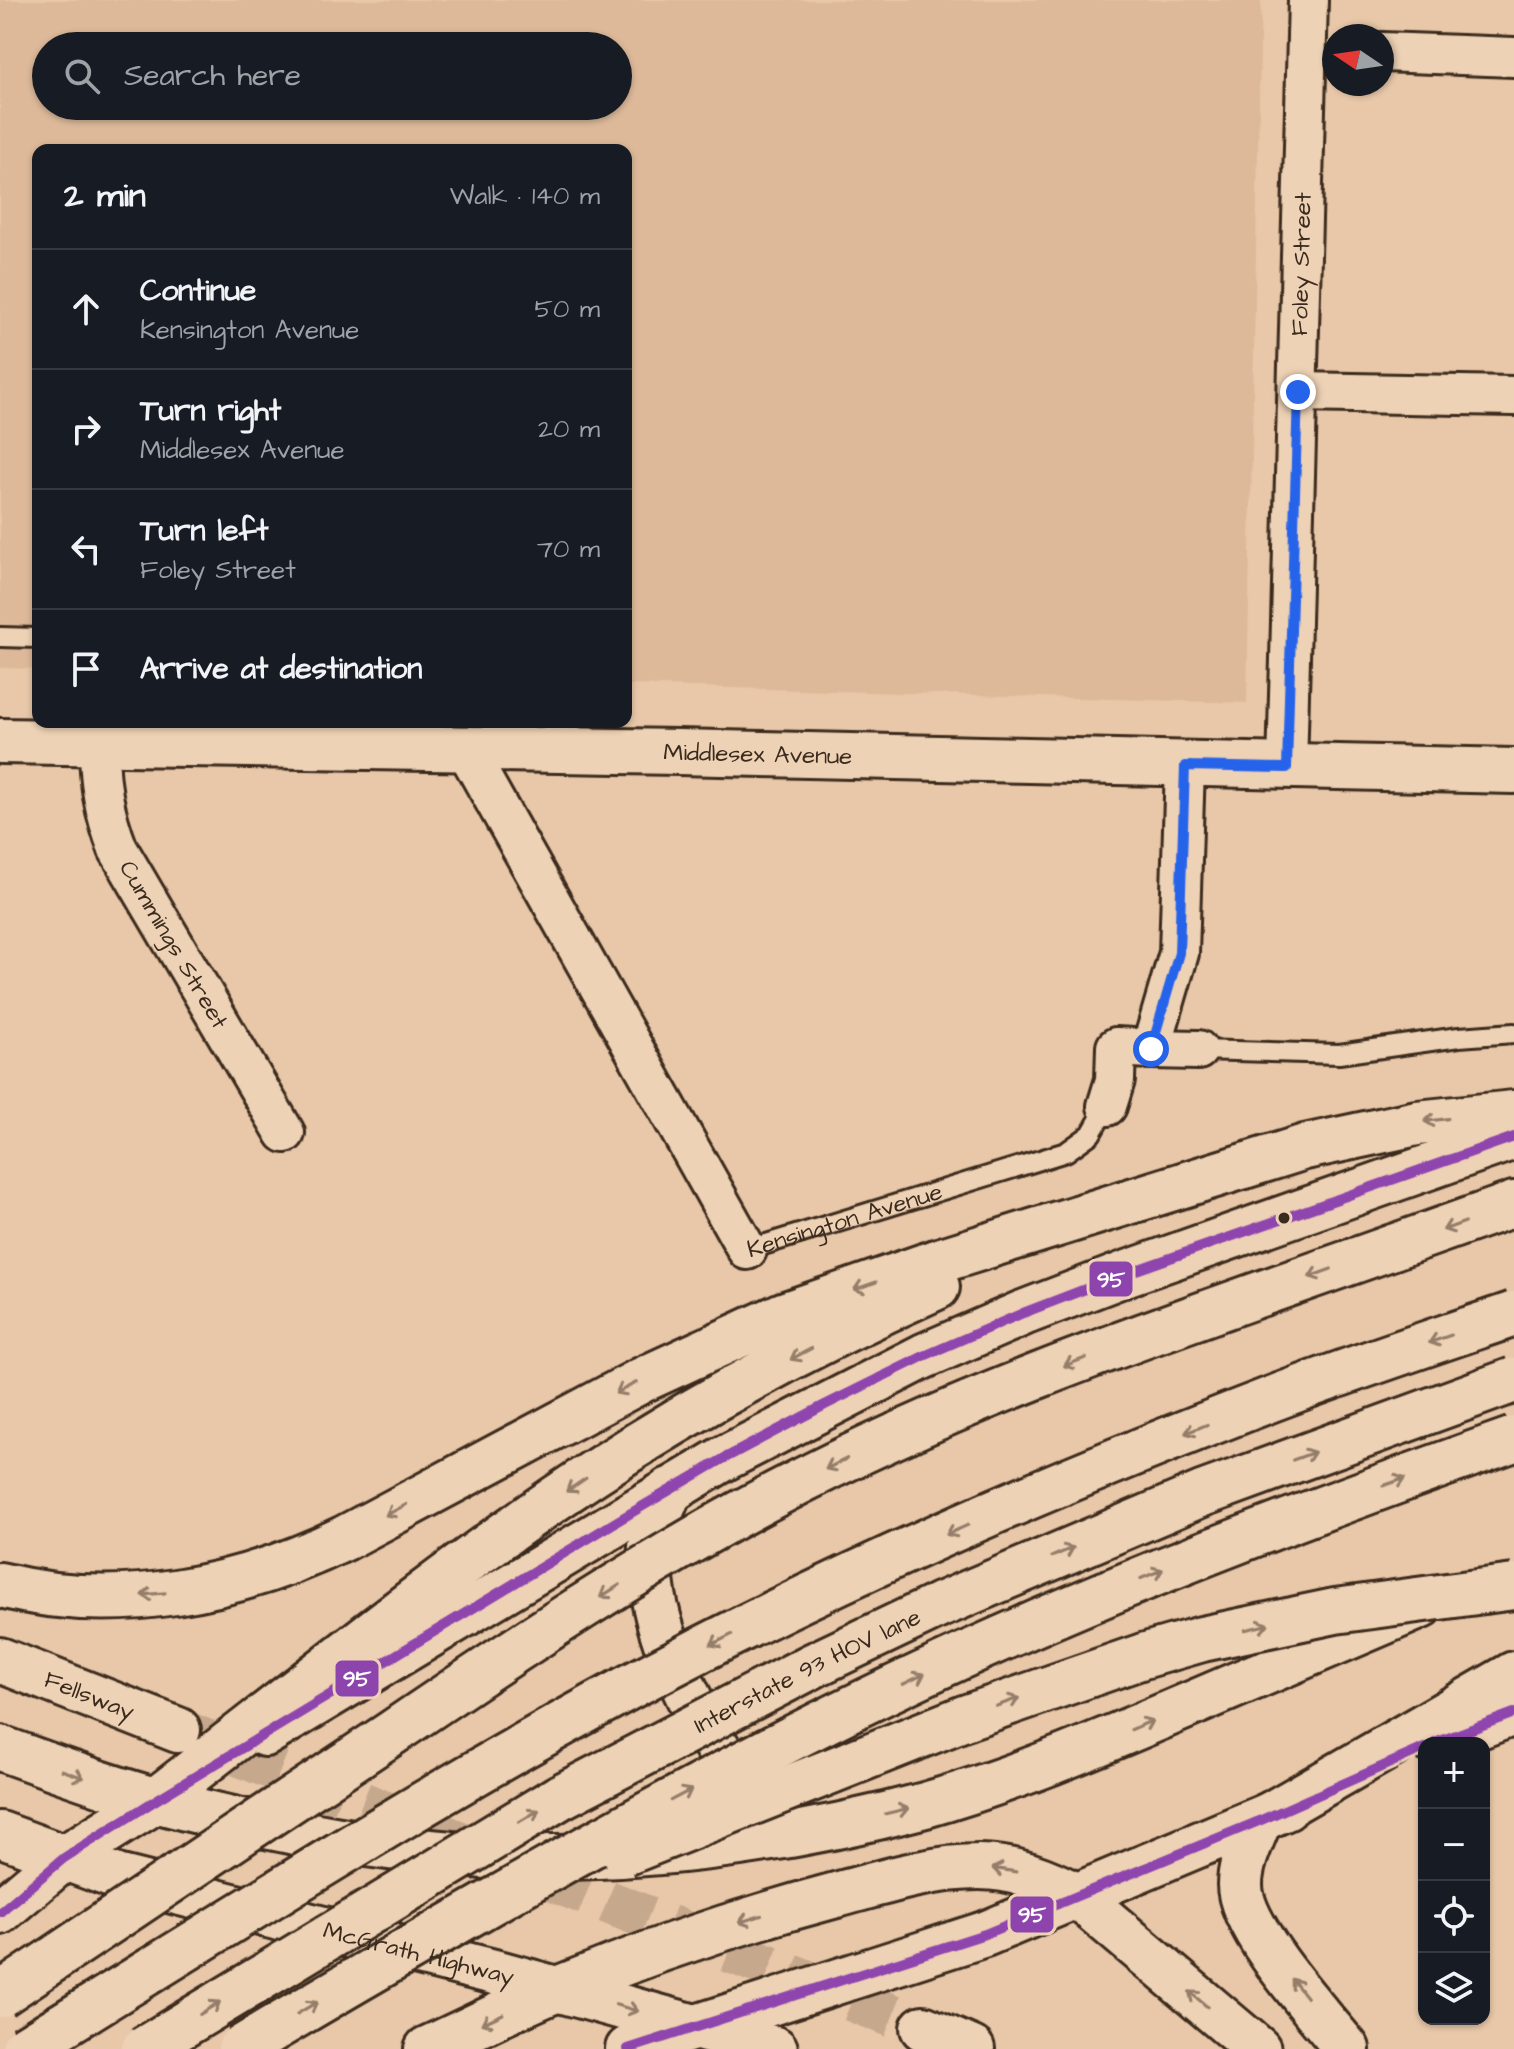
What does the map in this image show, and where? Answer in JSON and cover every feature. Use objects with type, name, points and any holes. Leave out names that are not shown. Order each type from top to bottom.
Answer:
[{"type":"main road","name":"Middlesex Avenue","points":[[0,741],[1514,771]]},
{"type":"main road","points":[[0,1585],[55,1594],[106,1597],[204,1588],[263,1573],[345,1538],[642,1380],[769,1321],[886,1279],[1250,1163],[1360,1134],[1417,1123],[1514,1113]]},
{"type":"main road","points":[[0,1912],[64,1858],[156,1800],[670,1490],[825,1405],[924,1356],[1023,1313],[1135,1270],[1514,1137]]},
{"type":"main road","points":[[156,1800],[463,1564],[652,1436],[808,1350],[914,1297],[1152,1195]]},
{"type":"main road","points":[[0,1995],[452,1692],[703,1533],[853,1455],[1001,1390],[1514,1204]]},
{"type":"main road","points":[[24,2049],[403,1816],[622,1691],[747,1627],[957,1529],[1140,1451],[1273,1398],[1514,1314]]},
{"type":"main road","name":"Interstate 93 HOV lane","points":[[144,2049],[560,1797],[814,1665],[954,1599],[1202,1494],[1514,1380]]},
{"type":"main road","points":[[240,2049],[467,1916],[716,1777],[969,1653],[1226,1544],[1514,1439]]},
{"type":"main road","points":[[670,1490],[652,1536],[652,1582],[664,1637],[690,1701],[729,1765],[765,1803],[796,1819],[831,1826]]},
{"type":"main road","points":[[0,1748],[156,1800],[336,1839],[420,1851],[519,1857],[626,1855],[734,1843],[831,1826],[926,1804],[1098,1744],[1514,1566]]},
{"type":"main road","points":[[467,1916],[967,1717],[1143,1656],[1202,1639],[1335,1611],[1514,1587]]},
{"type":"main road","name":"Fellsway","points":[[0,1660],[178,1730]]},
{"type":"main road","points":[[1347,2049],[1267,1946],[1243,1907],[1241,1867],[1259,1821],[1514,1674]]},
{"type":"main road","points":[[1451,1737],[1514,1713]]},
{"type":"main road","points":[[628,2049],[985,1934],[1259,1821],[1418,1751]]},
{"type":"main road","points":[[0,1834],[64,1858]]},
{"type":"main road","name":"McGrath Highway","points":[[64,1858],[138,1883],[557,1989],[775,2049]]},
{"type":"main road","points":[[427,2049],[557,1989],[713,1930],[942,1869],[978,1867],[1047,1880],[1077,1896],[1258,2049]]},
{"type":"main road","points":[[923,2028],[972,2049]]},
{"type":"street","name":"Foley Street","points":[[1287,768],[1298,392],[1320,48],[1308,0]]},
{"type":"street","points":[[1394,52],[1514,57]]},
{"type":"street","points":[[1298,392],[1514,396]]},
{"type":"street","name":"Cummings Street","points":[[99,744],[101,793],[106,819],[118,849],[285,1133]]},
{"type":"street","name":"Kensington Avenue","points":[[465,748],[747,1250]]},
{"type":"street","points":[[1185,766],[1179,953],[1151,1049],[1198,1050]]},
{"type":"street","name":"Kensington Avenue","points":[[1107,1106],[1115,1080],[1116,1047],[1151,1049]]},
{"type":"lane","points":[[0,637],[32,638]]},
{"type":"lane","points":[[1198,1050],[1339,1054],[1459,1037],[1514,1033]]},
{"type":"lane","name":"Kensington Avenue","points":[[747,1250],[1066,1152],[1091,1134],[1107,1106]]},
{"type":"shaded area","points":[[0,0],[1261,0],[1247,703],[632,685],[632,144],[32,144],[32,669],[0,668]]},
{"type":"tunnel","points":[[178,1730],[923,2028]]},
{"type":"transit line","name":"95","points":[[0,1912],[64,1858],[156,1800],[619,1520],[723,1459],[825,1405],[924,1356],[1023,1313],[1514,1137]]},
{"type":"transit line","name":"95","points":[[1451,1737],[1514,1713]]},
{"type":"transit line","name":"95","points":[[628,2049],[985,1934],[1259,1821],[1418,1751]]},
{"type":"route","points":[[1151,1049],[1179,953],[1185,766],[1287,768],[1298,392]]}]
